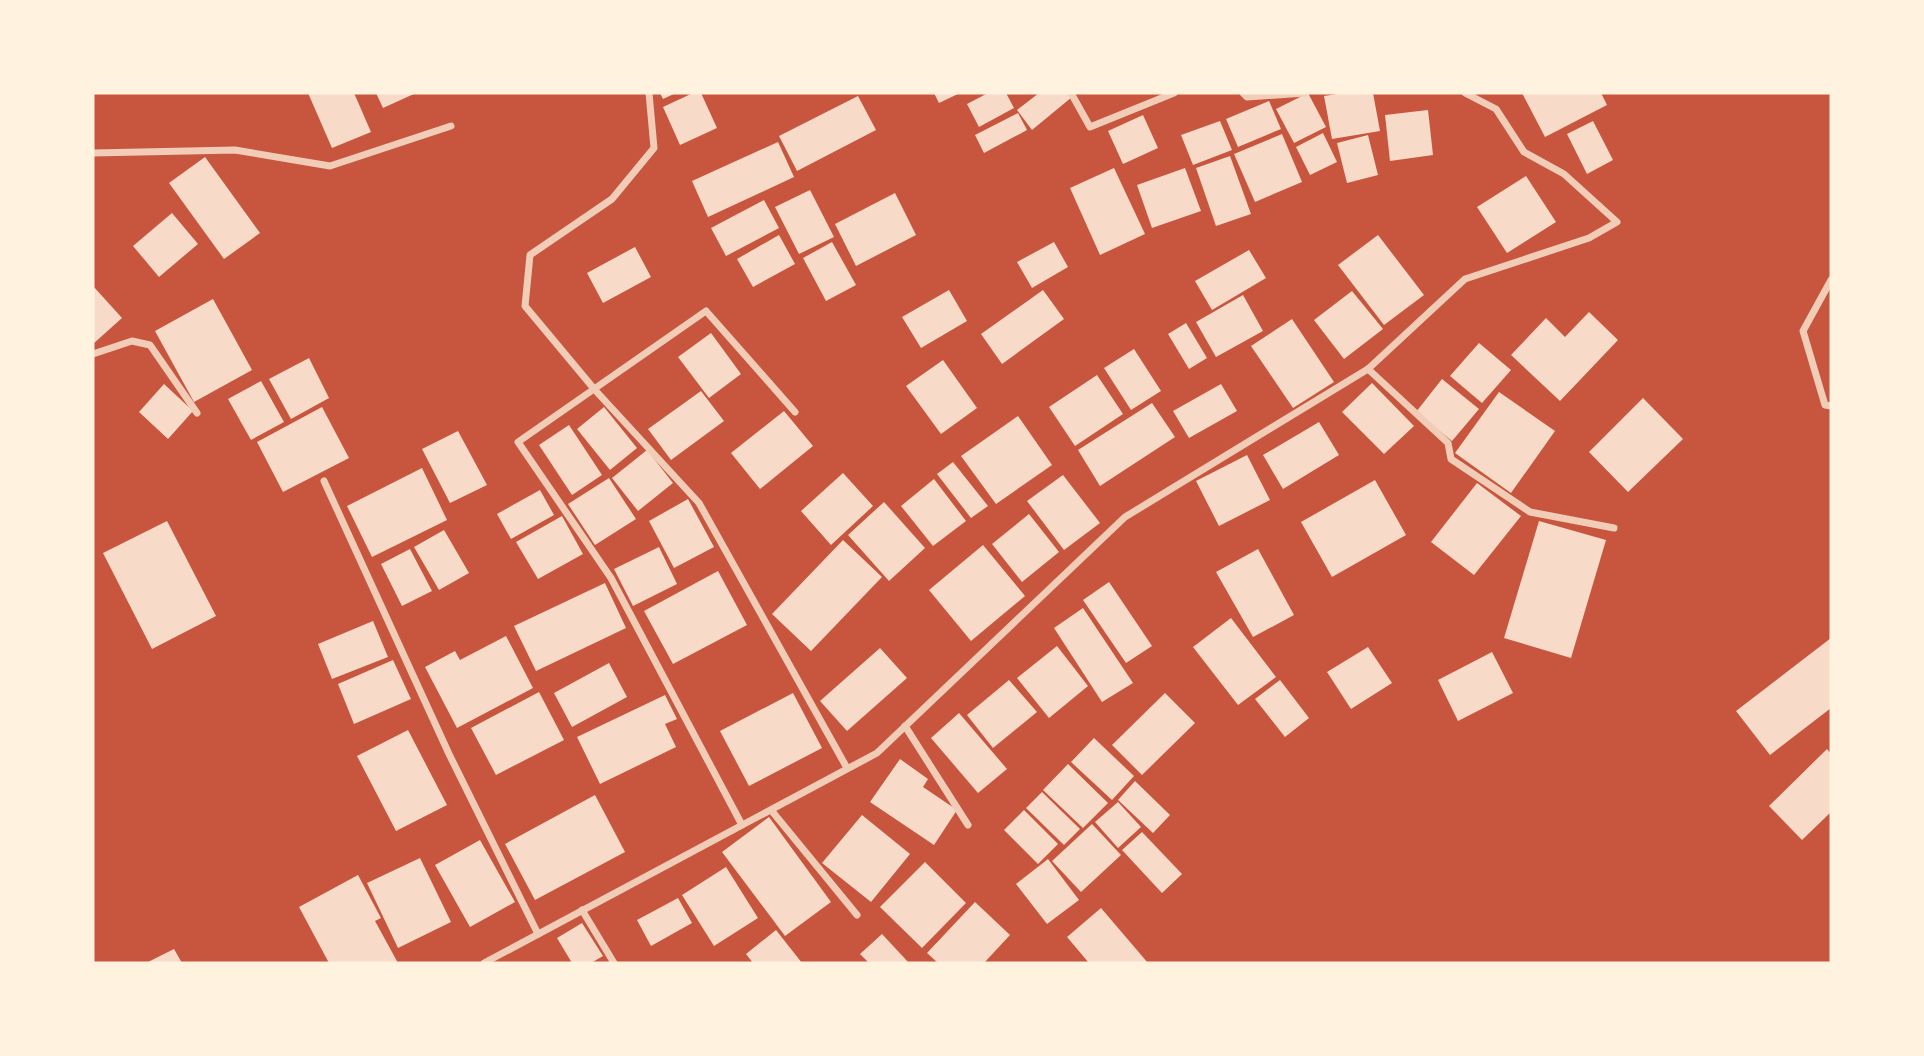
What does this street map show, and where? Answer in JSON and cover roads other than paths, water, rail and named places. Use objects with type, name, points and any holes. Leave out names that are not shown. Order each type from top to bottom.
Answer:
[{"type":"street","points":[[649,93],[654,148],[612,199],[530,255],[525,306],[595,390],[699,503],[847,768]]},
{"type":"street","points":[[1072,93],[1090,127],[1174,93]]},
{"type":"street","points":[[1243,93],[1247,97],[1305,93]]},
{"type":"street","points":[[484,963],[877,752],[1125,517],[1368,369],[1465,279],[1589,238],[1617,222],[1564,174],[1524,152],[1496,109],[1465,93]]},
{"type":"street","points":[[93,153],[235,150],[330,166],[451,126]]},
{"type":"street","points":[[1831,280],[1803,331],[1825,405],[1831,406]]},
{"type":"street","points":[[742,825],[611,578],[518,442],[706,311],[795,412]]},
{"type":"street","points":[[93,354],[132,341],[150,345],[197,413]]},
{"type":"street","points":[[1368,369],[1448,443],[1451,459],[1530,512],[1614,528]]},
{"type":"street","points":[[324,481],[449,754],[538,934]]},
{"type":"street","points":[[905,726],[968,825]]},
{"type":"street","points":[[771,810],[858,915]]},
{"type":"street","points":[[582,910],[614,963]]}]
